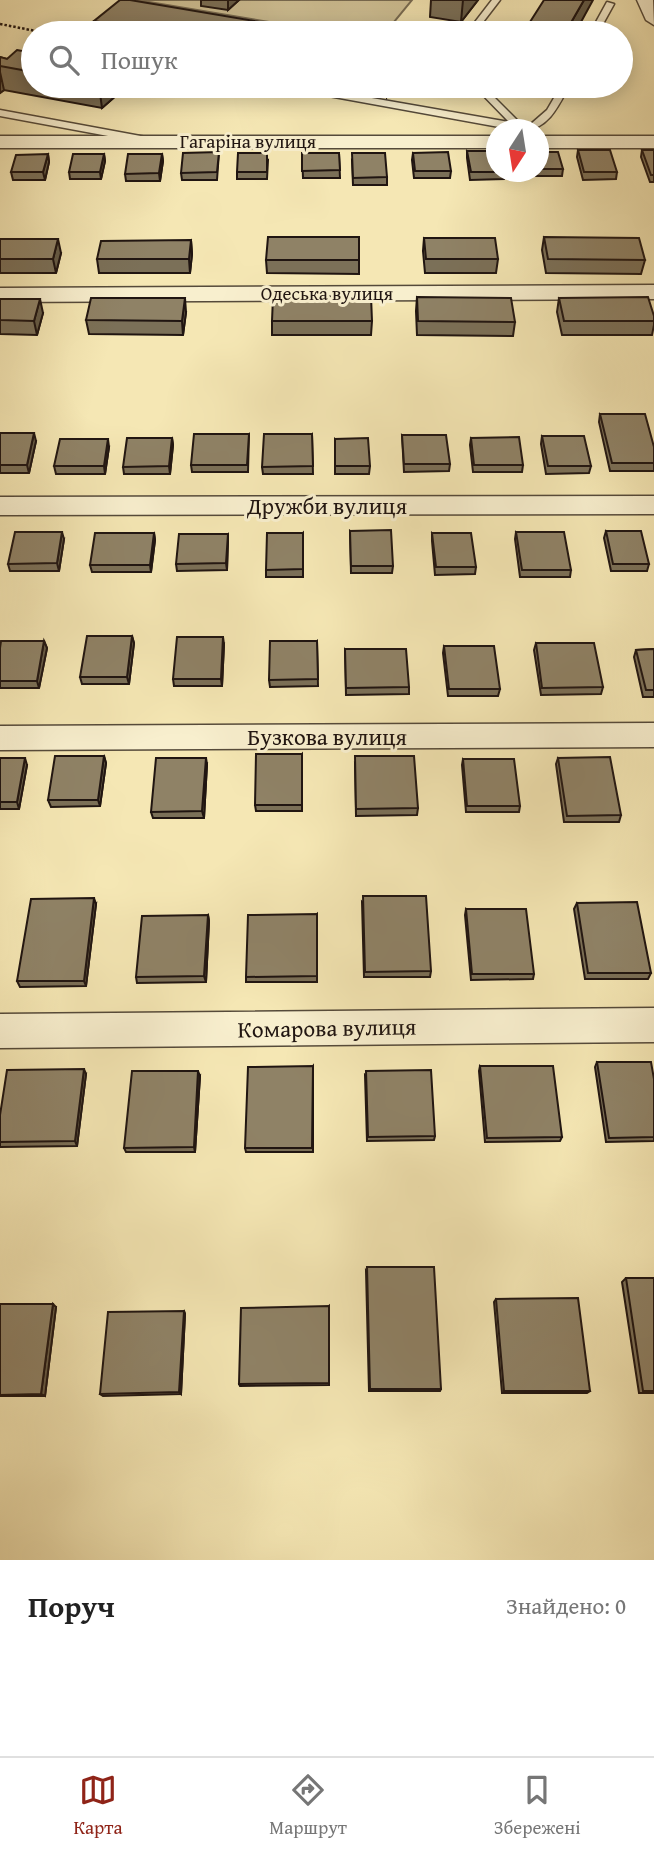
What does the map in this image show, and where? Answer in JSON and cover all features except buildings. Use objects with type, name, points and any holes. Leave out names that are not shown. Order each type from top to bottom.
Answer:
[{"type":"street","points":[[645,0],[654,20]]},
{"type":"street","name":"Гагаріна вулиця","points":[[0,142],[486,142]]},
{"type":"street","points":[[549,142],[654,142]]},
{"type":"street","name":"Одеська вулиця","points":[[0,295],[654,292]]},
{"type":"street","name":"Дружби вулиця","points":[[0,506],[654,505]]},
{"type":"street","name":"Бузкова вулиця","points":[[0,738],[654,735]]},
{"type":"street","name":"Комарова вулиця","points":[[0,1031],[654,1025]]},
{"type":"lane","points":[[480,21],[496,0]]},
{"type":"lane","points":[[601,21],[610,4]]},
{"type":"lane","points":[[355,98],[486,122]]},
{"type":"lane","points":[[491,98],[512,119]]},
{"type":"lane","points":[[539,119],[551,112],[559,98]]},
{"type":"lane","points":[[0,113],[154,141]]},
{"type":"path","points":[[0,24],[21,28]]},
{"type":"shaded area","points":[[137,0],[412,0],[395,21],[264,21]]}]
